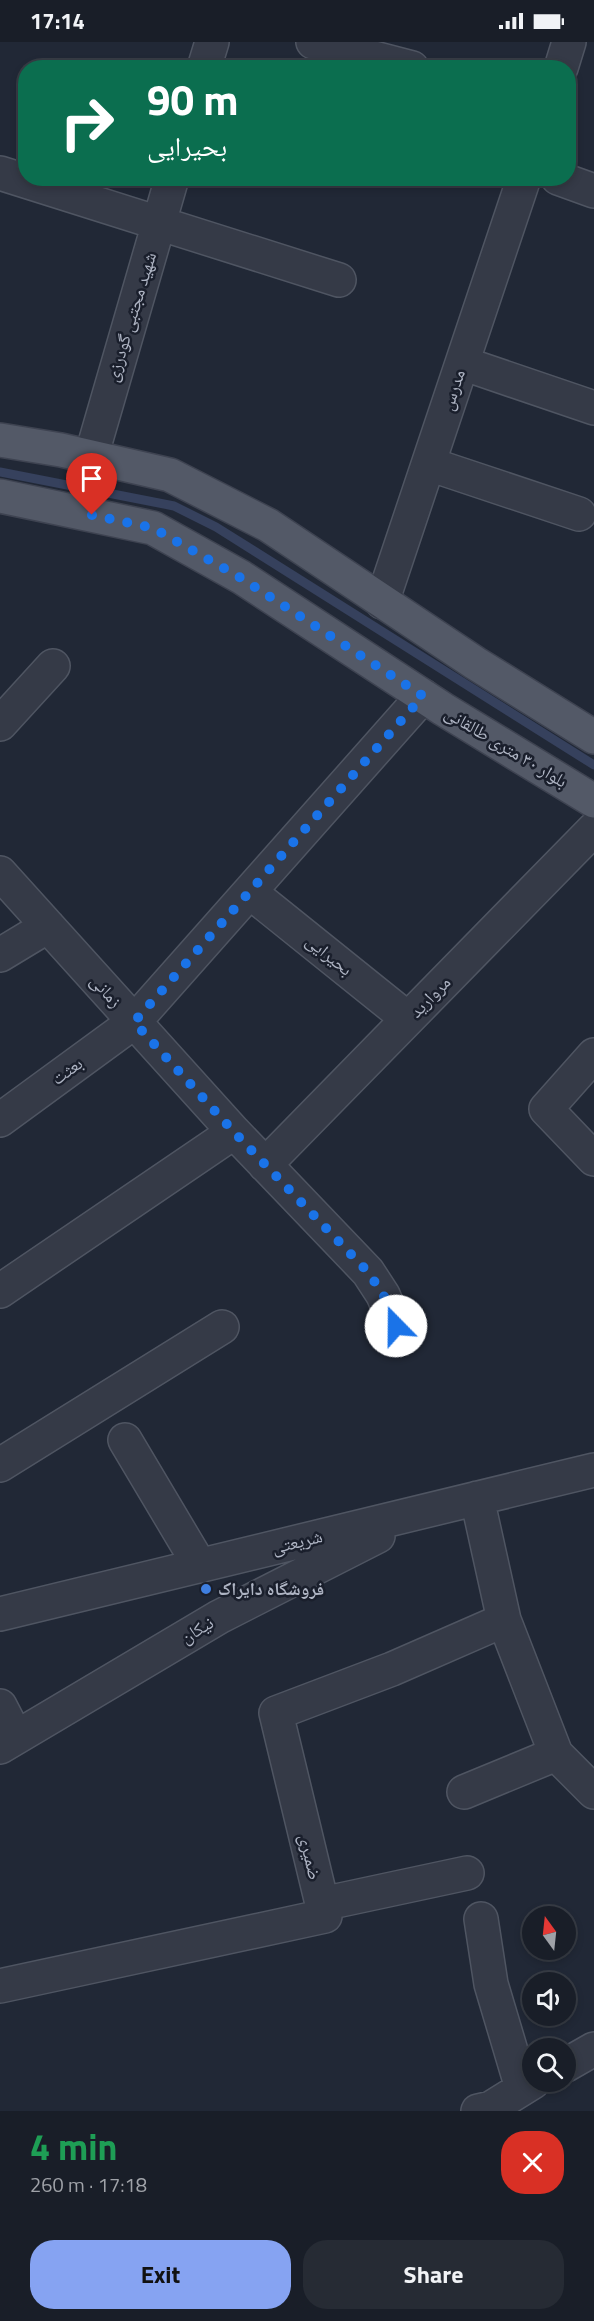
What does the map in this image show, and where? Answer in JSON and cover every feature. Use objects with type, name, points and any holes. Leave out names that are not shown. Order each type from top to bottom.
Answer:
[{"type":"main road","points":[[0,440],[171,475],[268,525],[382,602],[594,737]]},
{"type":"main road","name":"بلوار ۳۰ متری طالقانی","points":[[0,496],[153,528],[241,578],[423,696],[594,801]]},
{"type":"street","points":[[206,60],[212,42]]},
{"type":"street","points":[[313,42],[382,60]]},
{"type":"street","points":[[564,60],[570,42]]},
{"type":"street","points":[[0,173],[18,179]]},
{"type":"street","points":[[576,184],[594,191]]},
{"type":"street","points":[[42,186],[339,280]]},
{"type":"street","name":"شهید مجتبی گودرزی","points":[[91,457],[170,186]]},
{"type":"street","name":"مدرس","points":[[382,602],[521,186]]},
{"type":"street","points":[[462,363],[594,408]]},
{"type":"street","points":[[429,464],[579,514]]},
{"type":"street","points":[[0,724],[53,666]]},
{"type":"street","points":[[134,1022],[423,696]]},
{"type":"street","name":"مروارید","points":[[266,1165],[594,829]]},
{"type":"street","name":"زمانی","points":[[0,873],[234,1132],[368,1272],[383,1294],[396,1326]]},
{"type":"street","name":"بحیرایی","points":[[250,892],[408,1018]]},
{"type":"street","points":[[0,955],[48,926]]},
{"type":"street","name":"بعثت","points":[[0,1120],[134,1022]]},
{"type":"street","points":[[594,1055],[546,1109],[594,1159]]},
{"type":"street","points":[[0,1291],[234,1132]]},
{"type":"street","points":[[0,1465],[222,1327]]},
{"type":"street","points":[[126,1440],[200,1566]]},
{"type":"street","name":"شریعتی","points":[[0,1614],[477,1498],[589,1478]]},
{"type":"street","points":[[477,1498],[504,1620],[555,1754],[594,1792]]},
{"type":"street","name":"نیکان","points":[[8,1742],[219,1617],[433,1509]]},
{"type":"street","name":"ضمیری","points":[[0,1986],[325,1916],[276,1713],[392,1669],[504,1620]]},
{"type":"street","points":[[0,1706],[8,1742]]},
{"type":"street","points":[[464,1792],[555,1754]]},
{"type":"street","points":[[322,1904],[467,1873]]},
{"type":"street","points":[[481,1919],[491,1984],[522,2071]]},
{"type":"street","points":[[576,2059],[594,2049]]},
{"type":"street","points":[[489,2110],[522,2088]]},
{"type":"waterway","points":[[0,472],[174,506],[216,527],[594,765]]},
{"type":"place","name":"فروشگاه دایراک","points":[[206,1589]]},
{"type":"route","points":[[92,515],[153,528],[241,578],[423,696],[134,1022],[234,1132],[368,1272],[383,1294],[396,1326]]}]
